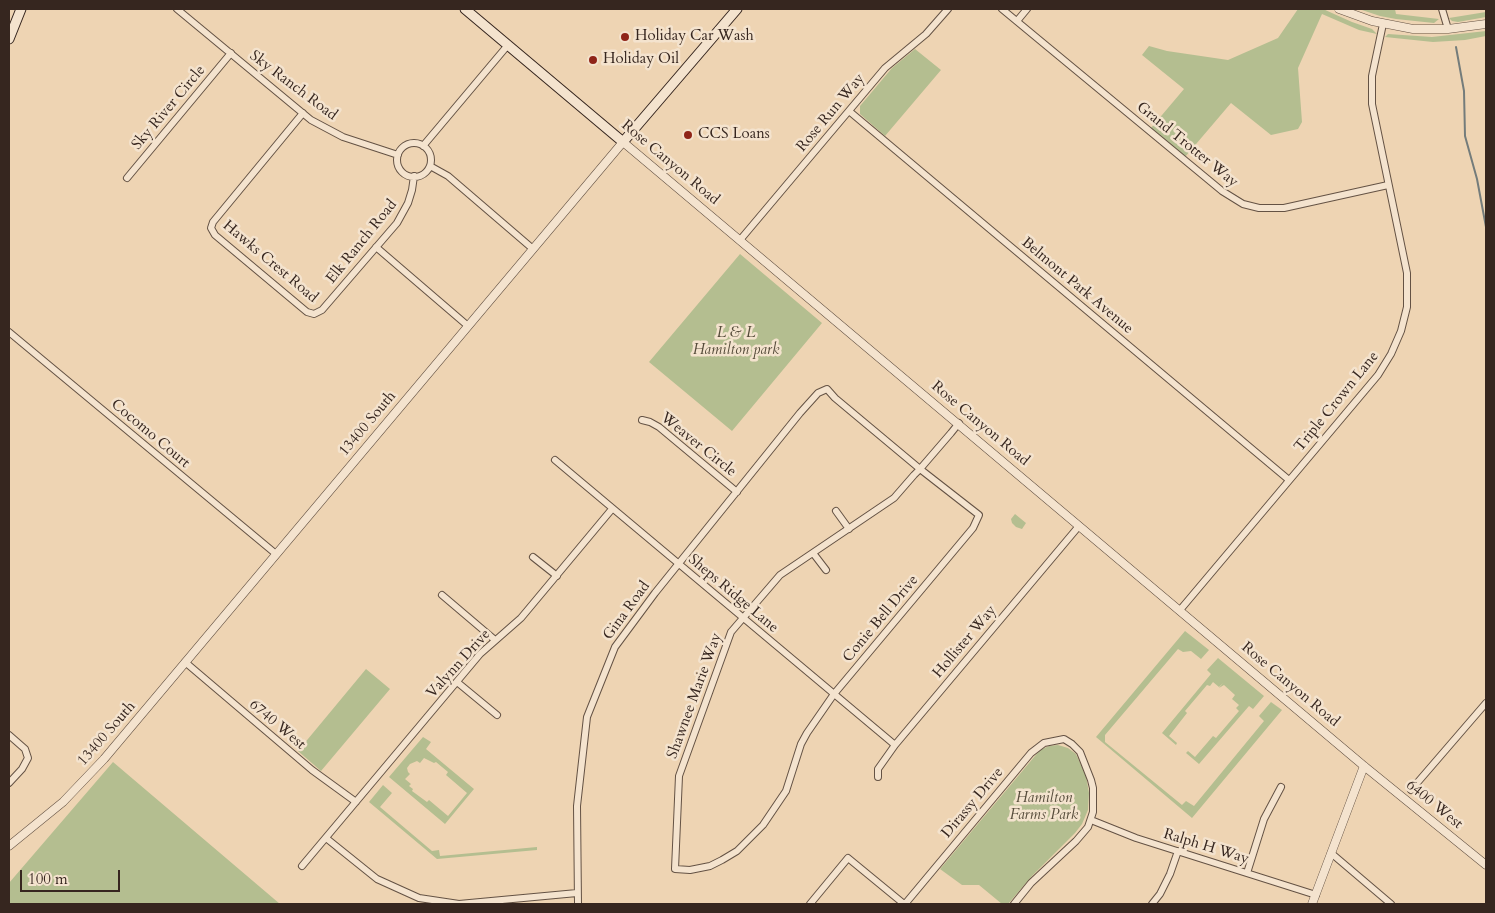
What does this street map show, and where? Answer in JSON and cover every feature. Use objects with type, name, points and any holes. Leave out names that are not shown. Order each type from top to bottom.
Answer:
[{"type":"main road","points":[[9,39],[20,9]]},
{"type":"main road","name":"Rose Canyon Road","points":[[464,9],[623,142]]},
{"type":"main road","name":"13400 South","points":[[623,142],[737,9]]},
{"type":"street","name":"Sky Ranch Road","points":[[177,9],[318,124],[334,133],[398,155]]},
{"type":"street","name":"Rose Run Way","points":[[740,240],[888,64],[926,34],[948,9]]},
{"type":"street","name":"Grand Trotter Way","points":[[1002,9],[1222,191],[1243,204],[1267,209],[1284,208],[1388,185]]},
{"type":"street","points":[[1017,21],[1027,9]]},
{"type":"street","points":[[1339,9],[1360,18],[1413,29],[1448,29],[1486,24]]},
{"type":"street","points":[[1442,9],[1448,29]]},
{"type":"street","name":"Triple Crown Lane","points":[[1180,610],[1378,375],[1391,354],[1401,331],[1407,307],[1407,273],[1375,123],[1372,95],[1374,67],[1383,24]]},
{"type":"street","points":[[423,146],[508,46]]},
{"type":"street","name":"Sky River Circle","points":[[127,178],[231,53]]},
{"type":"street","name":"Belmont Park Avenue","points":[[849,111],[1289,480]]},
{"type":"street","name":"Hawks Crest Road","points":[[303,113],[213,222],[211,228],[215,236],[305,310],[314,314]]},
{"type":"street","name":"Rose Canyon Road","points":[[623,142],[1364,766]]},
{"type":"street","name":"13400 South","points":[[9,846],[55,809],[81,785],[623,142]]},
{"type":"street","points":[[417,143],[423,146],[430,155],[430,166],[425,172],[414,176],[406,175],[398,163],[398,155],[404,147],[410,144],[417,143]]},
{"type":"street","points":[[430,166],[444,173],[533,249]]},
{"type":"street","name":"Elk Ranch Road","points":[[314,314],[322,310],[405,210],[412,190],[414,176]]},
{"type":"street","points":[[376,247],[468,326]]},
{"type":"street","name":"Cocomo Court","points":[[9,332],[276,554]]},
{"type":"street","name":"Conie Bell Drive","points":[[675,869],[690,870],[710,866],[722,860],[737,851],[763,825],[786,791],[801,744],[834,694],[973,528],[979,515],[835,398],[827,389]]},
{"type":"street","name":"Gina Road","points":[[578,904],[577,806],[587,717],[615,647],[654,593],[818,393],[827,389]]},
{"type":"street","name":"Weaver Circle","points":[[642,420],[659,427],[737,492]]},
{"type":"street","name":"Shawnee Marie Way","points":[[675,869],[679,776],[731,632],[780,575],[894,498],[959,423]]},
{"type":"street","name":"Sheps Ridge Lane","points":[[555,460],[895,745]]},
{"type":"street","name":"Valynn Drive","points":[[302,866],[480,654],[521,618],[612,509]]},
{"type":"street","points":[[836,511],[849,529]]},
{"type":"street","name":"Hollister Way","points":[[878,777],[878,769],[895,745],[1079,526]]},
{"type":"street","points":[[813,553],[826,570]]},
{"type":"street","points":[[533,557],[557,576]]},
{"type":"street","points":[[442,595],[496,640]]},
{"type":"street","name":"6740 West","points":[[185,662],[312,770],[356,802]]},
{"type":"street","points":[[457,682],[497,715]]},
{"type":"street","points":[[1411,790],[1486,703]]},
{"type":"street","points":[[9,735],[25,748],[28,755],[26,764],[9,783]]},
{"type":"street","name":"Dirassy Drive","points":[[904,904],[1032,753],[1044,743],[1064,739],[1080,752],[1093,788],[1091,820]]},
{"type":"street","points":[[1312,904],[1364,766]]},
{"type":"street","name":"6400 West","points":[[1364,766],[1486,865]]},
{"type":"street","points":[[1247,872],[1264,819],[1281,787]]},
{"type":"street","points":[[1014,904],[1031,883],[1076,841],[1088,827],[1091,820]]},
{"type":"street","name":"Ralph H Way","points":[[1091,820],[1136,838],[1247,872],[1316,896]]},
{"type":"street","points":[[326,838],[377,879],[419,898],[459,904],[577,893]]},
{"type":"street","points":[[1152,904],[1160,894],[1170,874],[1178,851]]},
{"type":"street","points":[[1331,853],[1391,904]]},
{"type":"street","points":[[810,904],[848,858],[904,904]]},
{"type":"green space","points":[[1298,9],[1323,9],[1372,29],[1377,34],[1359,30],[1322,14],[1298,68],[1302,122],[1298,129],[1271,135],[1231,103],[1185,157],[1151,128],[1184,89],[1142,55],[1149,46],[1167,51],[1228,60],[1278,38]]},
{"type":"green space","points":[[1359,9],[1395,9],[1396,14],[1439,19],[1434,23],[1396,19]]},
{"type":"green space","points":[[1486,12],[1486,17],[1458,22],[1452,21],[1449,18]]},
{"type":"green space","points":[[1486,31],[1486,36],[1465,40],[1433,42],[1385,37],[1388,34],[1432,37]]},
{"type":"green space","points":[[915,49],[941,70],[885,136],[860,114],[860,106],[892,68]]},
{"type":"green space","name":"L & L Hamilton park","points":[[740,254],[822,323],[732,431],[649,362]]},
{"type":"green space","points":[[1015,514],[1026,523],[1022,529],[1012,523],[1011,519]]},
{"type":"green space","points":[[1185,631],[1209,650],[1201,659],[1191,651],[1183,652],[1178,649],[1105,735],[1105,742],[1182,805],[1186,801],[1194,806],[1264,721],[1259,716],[1271,702],[1282,710],[1192,818],[1096,737]]},
{"type":"green space","points":[[1218,658],[1264,696],[1253,709],[1249,706],[1199,764],[1186,753],[1188,751],[1195,757],[1213,736],[1216,738],[1239,711],[1236,708],[1239,705],[1232,699],[1235,695],[1224,685],[1219,688],[1223,683],[1219,687],[1213,682],[1210,686],[1207,685],[1185,711],[1187,713],[1169,736],[1177,743],[1176,745],[1162,733],[1211,674],[1207,670]]},
{"type":"green space","points":[[366,669],[390,689],[321,771],[298,751]]},
{"type":"green space","points":[[423,737],[431,742],[426,749],[474,789],[445,824],[389,777]],"holes":[[[424,758],[434,763],[436,762],[448,772],[446,775],[467,793],[448,816],[429,800],[427,802],[412,791],[413,789],[409,786],[411,784],[405,779],[410,774],[407,768],[410,764],[417,761],[420,763]]]},
{"type":"green space","name":"Hamilton Farms Park","points":[[1058,745],[1068,748],[1076,754],[1086,776],[1089,793],[1088,810],[1082,824],[1075,833],[1032,876],[1008,904],[1002,904],[979,885],[962,885],[940,869],[1040,750]]},
{"type":"green space","points":[[113,762],[280,904],[9,904],[9,883]]},
{"type":"green space","points":[[383,785],[392,793],[380,807],[432,851],[439,850],[440,856],[537,847],[537,850],[437,859],[369,802]]},
{"type":"waterway","points":[[1456,47],[1464,91],[1465,136],[1477,179],[1486,227]]},
{"type":"place","name":"Holiday Car Wash","points":[[625,37]]},
{"type":"place","name":"Holiday Oil","points":[[593,60]]},
{"type":"place","name":"CCS Loans","points":[[688,135]]}]
